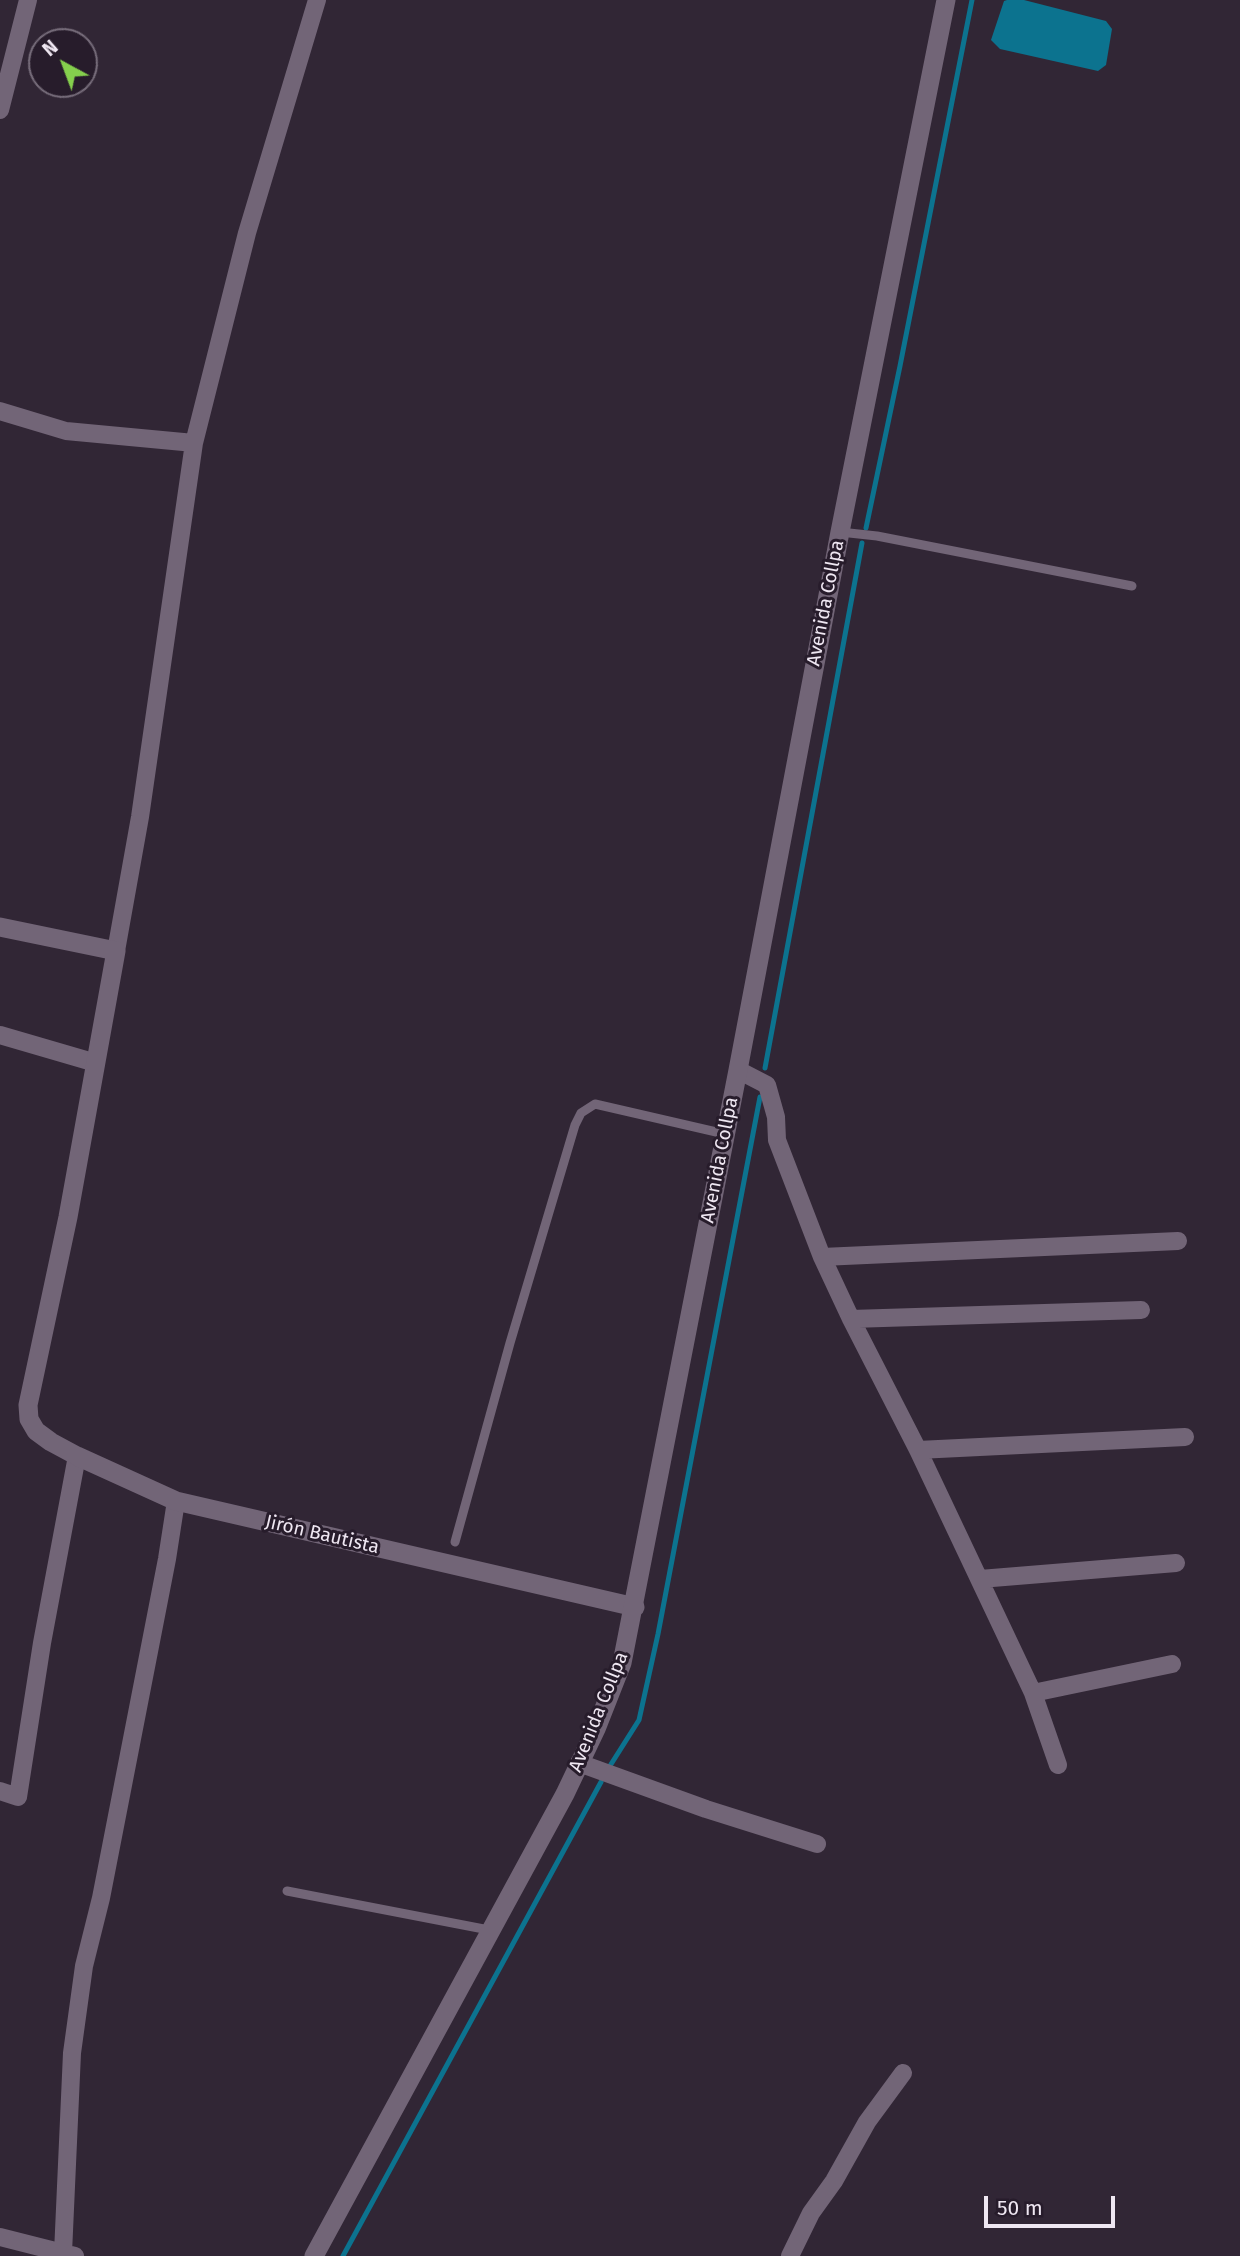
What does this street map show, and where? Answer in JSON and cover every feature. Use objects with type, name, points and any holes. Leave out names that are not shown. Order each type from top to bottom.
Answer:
[{"type":"main road","name":"Avenida Collpa","points":[[314,2256],[565,1794],[596,1729],[622,1663],[635,1607],[840,532],[946,0]]},
{"type":"main road","points":[[0,927],[116,951],[96,1063]]},
{"type":"main road","name":"Jirón Bautista","points":[[96,1063],[68,1217],[28,1405],[29,1419],[36,1431],[77,1456],[176,1502],[635,1607]]},
{"type":"street","points":[[0,110],[28,0]]},
{"type":"street","points":[[116,951],[141,817],[194,443],[247,233],[317,0]]},
{"type":"street","points":[[0,411],[66,431],[194,443]]},
{"type":"street","points":[[0,1035],[96,1063]]},
{"type":"street","points":[[738,1070],[767,1085],[776,1117],[777,1140],[822,1257],[918,1450],[1033,1693],[1058,1765]]},
{"type":"street","points":[[822,1257],[1178,1241]]},
{"type":"street","points":[[851,1319],[1141,1310]]},
{"type":"street","points":[[918,1450],[1185,1437]]},
{"type":"street","points":[[0,1791],[18,1797],[42,1643],[77,1456]]},
{"type":"street","points":[[0,2236],[69,2255],[72,2053],[84,1966],[101,1898],[176,1502]]},
{"type":"street","points":[[980,1579],[1176,1563]]},
{"type":"street","points":[[1033,1693],[1171,1664]]},
{"type":"street","points":[[579,1763],[706,1809],[817,1844]]},
{"type":"street","points":[[790,2256],[811,2213],[834,2181],[867,2122],[903,2073]]},
{"type":"lane","points":[[840,532],[877,536],[1132,586]]},
{"type":"lane","points":[[455,1542],[510,1343],[575,1125],[581,1113],[595,1104],[725,1134]]},
{"type":"lane","points":[[287,1891],[489,1930]]},
{"type":"water","points":[[1024,0],[1106,21],[1112,29],[1106,65],[1098,71],[1000,49],[991,40],[1004,1]]},
{"type":"waterway","points":[[866,528],[972,0]]},
{"type":"waterway","points":[[765,1068],[862,543]]},
{"type":"waterway","points":[[608,1769],[639,1720],[658,1634],[760,1097]]},
{"type":"waterway","points":[[343,2256],[601,1782]]}]
